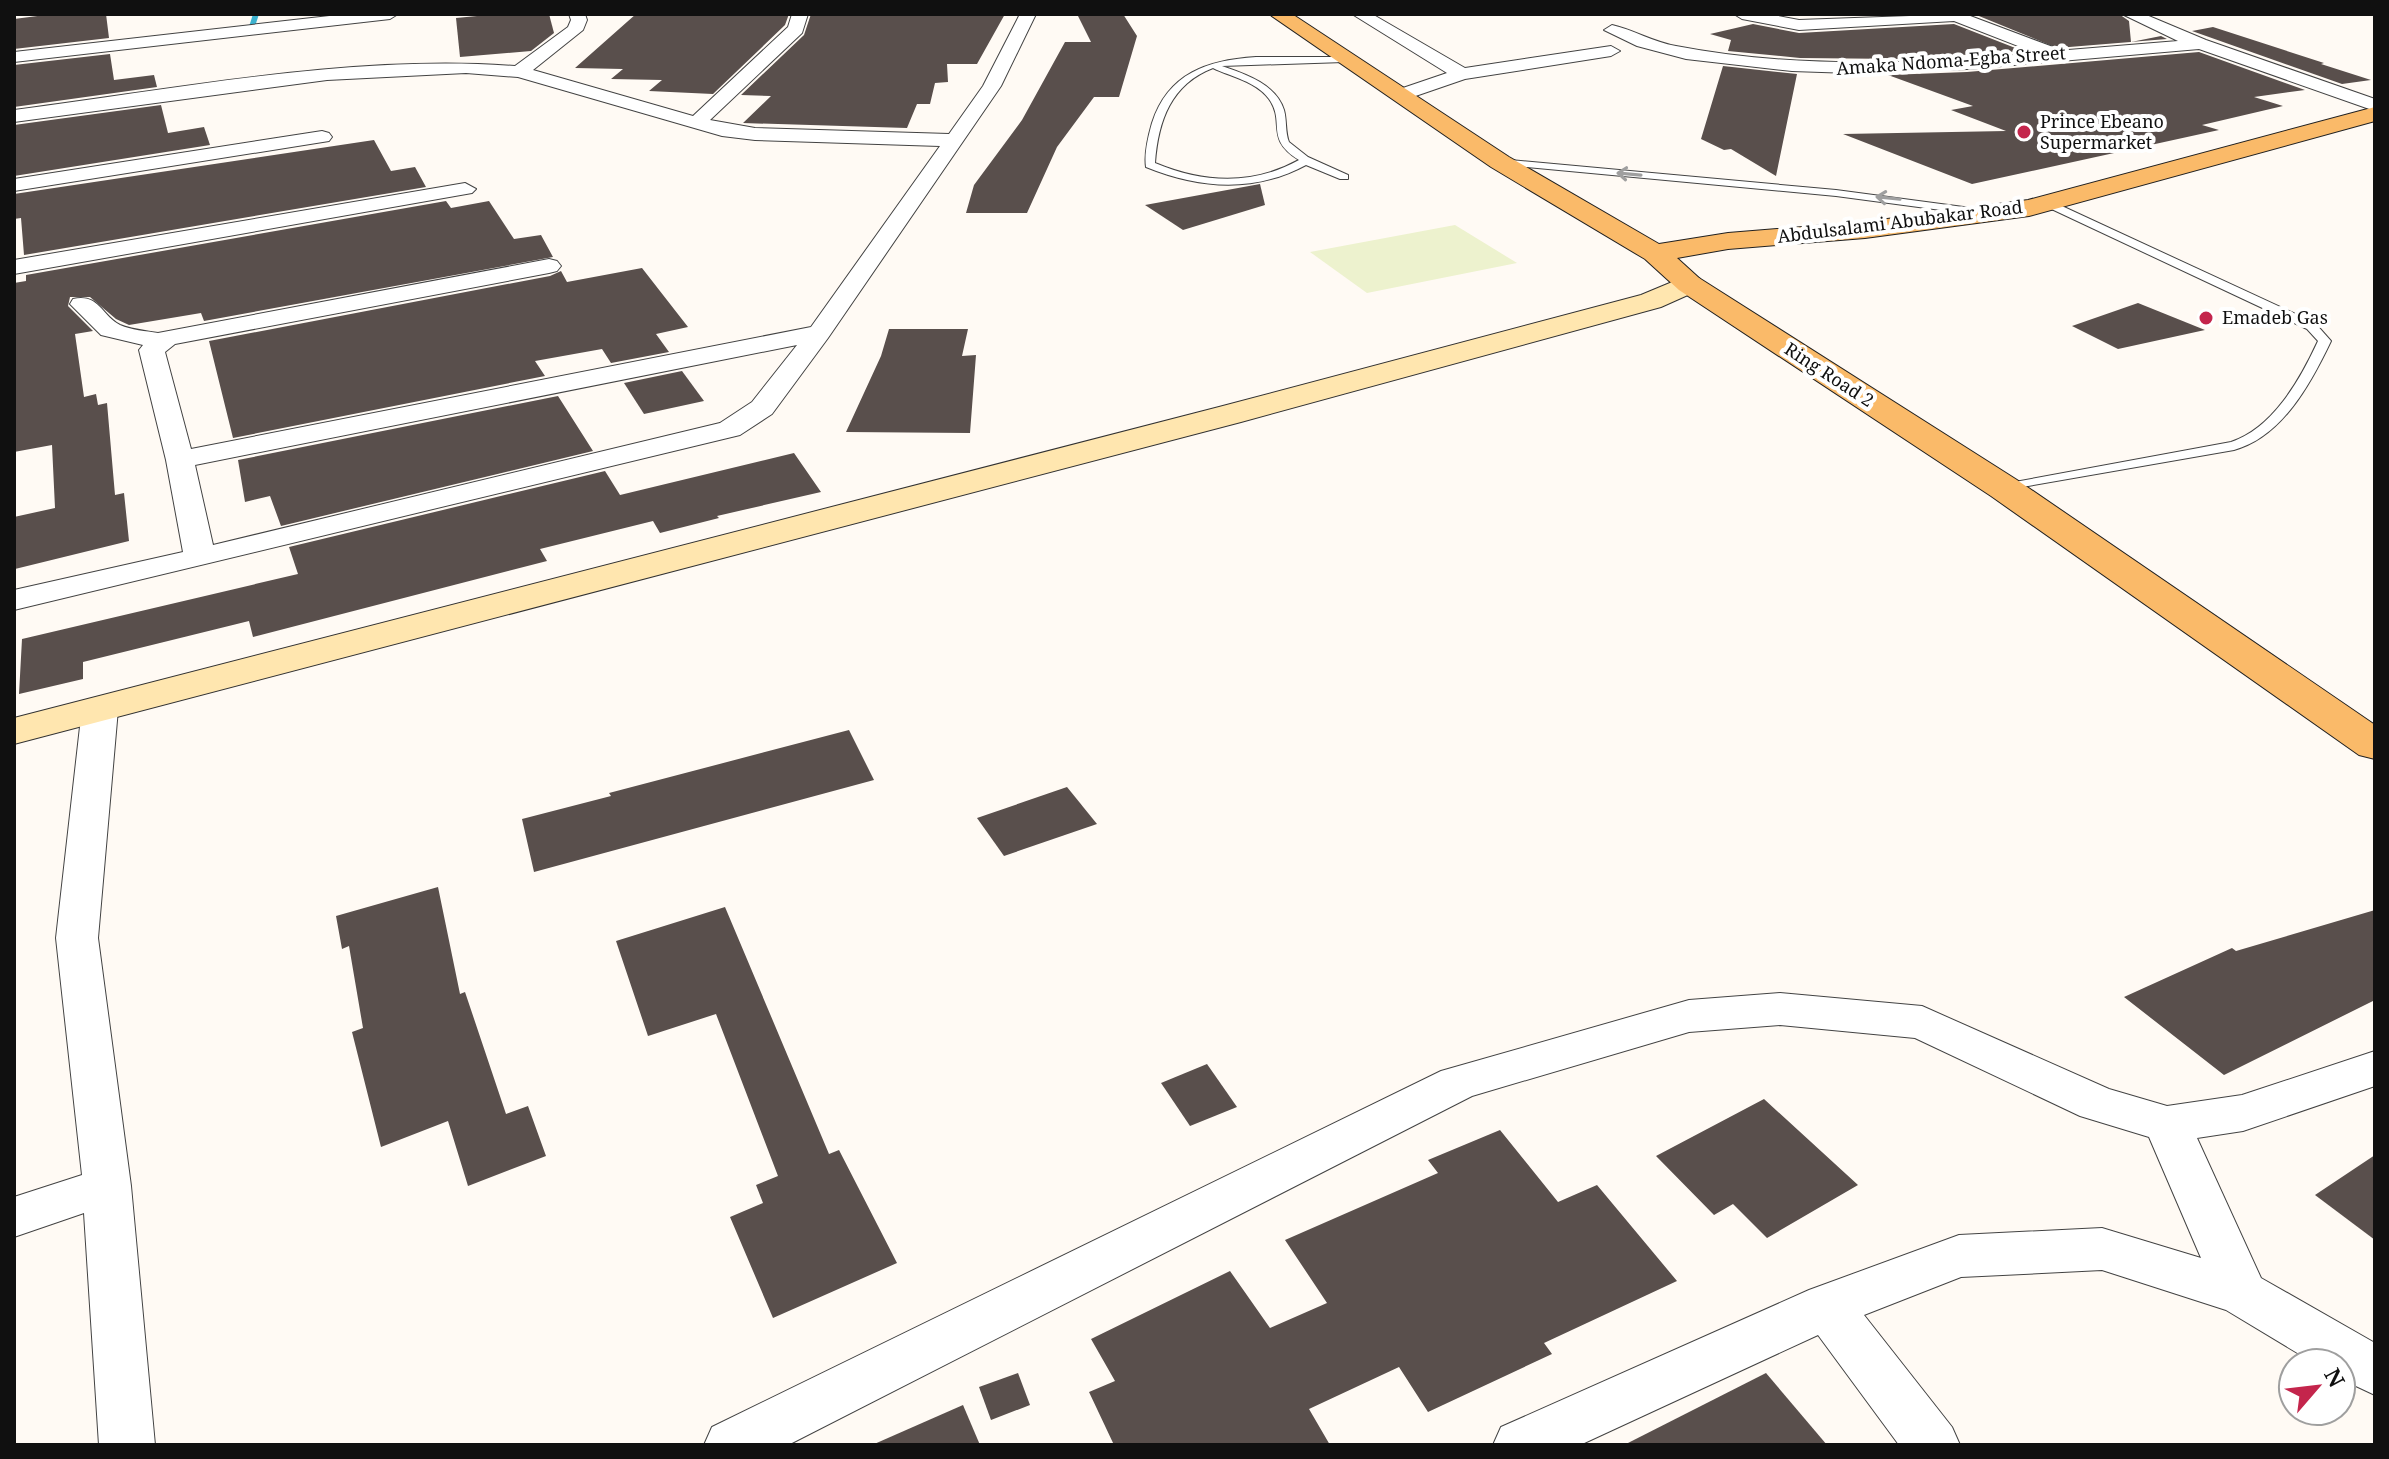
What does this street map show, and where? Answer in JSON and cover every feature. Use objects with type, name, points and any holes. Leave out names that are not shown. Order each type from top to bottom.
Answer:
[{"type":"main road","name":"Ring Road 2","points":[[1279,14],[1500,162],[1655,253],[1689,284],[2004,488],[2375,745]]},
{"type":"main road","name":"Abdulsalami Abubakar Road","points":[[1655,253],[1728,241],[1865,230],[1993,214],[2047,203],[2375,114]]},
{"type":"street","points":[[14,57],[390,14]]},
{"type":"street","points":[[519,72],[575,30],[579,20],[577,14]]},
{"type":"street","points":[[697,122],[796,29],[800,14]]},
{"type":"street","points":[[14,600],[730,429],[762,408],[819,333],[992,86],[1028,14]]},
{"type":"street","points":[[1360,14],[1462,74]]},
{"type":"street","points":[[1742,14],[1799,25],[1953,15],[2056,55]]},
{"type":"street","points":[[2130,14],[2200,44],[2375,105]]},
{"type":"street","name":"Amaka Ndoma-Egba Street","points":[[1612,30],[1660,50],[1823,69],[1884,69],[2200,44]]},
{"type":"street","points":[[1401,95],[1462,74],[1611,51]]},
{"type":"street","points":[[14,116],[352,73],[449,68],[519,72],[722,130],[755,134],[953,140]]},
{"type":"street","points":[[14,185],[322,137]]},
{"type":"street","points":[[14,267],[465,189]]},
{"type":"street","points":[[200,558],[180,460],[152,350],[162,342],[189,333],[549,266]]},
{"type":"street","points":[[14,731],[1229,415],[1651,301],[1689,284]]},
{"type":"street","points":[[82,304],[96,313],[110,330],[162,342]]},
{"type":"street","points":[[180,460],[819,333]]},
{"type":"street","points":[[100,709],[77,938],[107,1186],[127,1445]]},
{"type":"street","points":[[732,1445],[1457,1083],[1689,1016],[1780,1009],[1922,1022],[2096,1103],[2167,1124],[2243,1113],[2375,1068]]},
{"type":"street","points":[[2167,1124],[2242,1293]]},
{"type":"street","points":[[14,1217],[107,1186]]},
{"type":"street","points":[[1521,1445],[1827,1306],[1959,1256],[2102,1249],[2242,1293],[2375,1371]]},
{"type":"street","points":[[1827,1306],[1932,1445]]},
{"type":"lane","points":[[1307,160],[1285,175],[1232,183],[1206,183],[1172,175],[1150,165],[1151,144],[1161,107],[1185,79],[1211,65],[1344,59]]},
{"type":"lane","points":[[1211,65],[1246,78],[1270,95],[1278,108],[1278,129],[1288,148],[1344,177]]},
{"type":"lane","points":[[1500,162],[1850,194],[1993,214]]},
{"type":"lane","points":[[2004,488],[2234,446],[2255,438],[2267,427],[2319,356],[2325,341],[2311,326],[2047,203]]},
{"type":"green space","points":[[1455,225],[1517,263],[1367,293],[1310,252]]},
{"type":"building","points":[[53,14],[106,14],[109,38],[14,49],[14,19]]},
{"type":"building","points":[[549,14],[554,33],[531,51],[460,57],[456,18]]},
{"type":"building","points":[[636,14],[789,14],[785,25],[713,94],[649,91],[662,80],[611,79],[623,69],[575,68]]},
{"type":"building","points":[[811,14],[1005,14],[977,64],[947,64],[948,82],[935,83],[930,104],[917,104],[907,128],[743,123],[771,96],[741,95],[804,35]]},
{"type":"building","points":[[1077,14],[1123,14],[1137,36],[1119,97],[1094,97],[1057,147],[1027,213],[966,213],[974,185],[1022,120],[1065,42],[1091,42]]},
{"type":"building","points":[[1974,14],[2119,14],[2129,21],[2131,42],[2057,48]]},
{"type":"building","points":[[1753,24],[1799,33],[1954,24],[2023,51],[1901,59],[1800,58],[1728,51],[1731,40],[1710,34]]},
{"type":"building","points":[[2213,27],[2371,80],[2342,84],[2192,31]]},
{"type":"building","points":[[2161,36],[2167,39],[2131,42]]},
{"type":"building","points":[[2199,52],[2305,90],[2254,97],[2283,106],[2202,125],[2219,130],[1972,184],[1843,134],[2006,131],[1951,110],[1973,106],[1888,75],[1967,72]]},
{"type":"building","points":[[110,54],[114,80],[154,75],[157,87],[14,107],[14,65]]},
{"type":"building","points":[[1723,66],[1797,74],[1776,176],[1731,149],[1724,150],[1701,139]]},
{"type":"building","points":[[161,105],[168,133],[204,127],[210,145],[14,176],[14,125]]},
{"type":"building","points":[[374,140],[391,171],[415,167],[426,187],[24,255],[21,218],[14,219],[14,194]]},
{"type":"building","points":[[1260,184],[1265,205],[1183,230],[1145,205]]},
{"type":"building","points":[[446,201],[451,208],[489,201],[514,239],[541,235],[553,257],[204,321],[201,313],[129,325],[116,319],[90,297],[70,297],[68,306],[93,331],[75,334],[84,397],[96,394],[98,405],[107,403],[115,495],[124,493],[129,541],[15,569],[14,517],[55,508],[52,445],[14,452],[14,283],[26,281],[26,275]]},
{"type":"building","points":[[642,268],[688,327],[656,334],[669,352],[611,363],[602,349],[535,361],[545,376],[233,438],[209,341],[550,276],[561,271],[567,282]]},
{"type":"building","points":[[2138,303],[2205,330],[2118,349],[2072,326]]},
{"type":"building","points":[[889,329],[968,329],[962,356],[976,355],[970,433],[846,432],[881,356]]},
{"type":"building","points":[[682,371],[704,401],[644,414],[624,383]]},
{"type":"building","points":[[558,396],[593,451],[281,526],[270,496],[245,502],[238,460]]},
{"type":"building","points":[[794,453],[821,492],[717,516],[719,518],[660,533],[653,521],[540,549],[547,561],[253,637],[249,621],[83,662],[83,679],[19,694],[22,639],[298,574],[289,547],[605,471],[620,495]]},
{"type":"building","points":[[849,730],[874,780],[534,872],[522,819]]},
{"type":"building","points":[[1067,787],[1097,824],[1004,856],[977,818]]},
{"type":"building","points":[[438,887],[460,994],[465,992],[506,1114],[528,1106],[546,1156],[468,1186],[448,1121],[381,1147],[352,1032],[363,1028],[349,946],[342,949],[336,916]]},
{"type":"building","points":[[725,907],[829,1154],[839,1150],[897,1263],[773,1318],[730,1217],[763,1203],[756,1185],[778,1176],[716,1014],[648,1036],[616,941]]},
{"type":"building","points":[[2375,910],[2375,1000],[2224,1075],[2124,997],[2232,948],[2236,951]]},
{"type":"building","points":[[1207,1064],[1237,1107],[1190,1126],[1161,1083]]},
{"type":"building","points":[[1764,1099],[1858,1185],[1767,1238],[1733,1204],[1714,1215],[1656,1156]]},
{"type":"building","points":[[1500,1130],[1558,1202],[1597,1185],[1677,1281],[1544,1343],[1552,1354],[1428,1412],[1399,1367],[1309,1409],[1330,1445],[1114,1445],[1089,1392],[1115,1381],[1091,1339],[1230,1271],[1270,1328],[1327,1303],[1285,1240],[1438,1173],[1428,1160]]},
{"type":"building","points":[[2375,1155],[2375,1240],[2315,1195]]},
{"type":"building","points":[[1018,1373],[1030,1405],[991,1420],[979,1387]]},
{"type":"building","points":[[1766,1373],[1827,1445],[1624,1445]]},
{"type":"building","points":[[963,1405],[980,1445],[872,1445]]},
{"type":"waterway","points":[[250,33],[256,14]]},
{"type":"place","name":"Prince Ebeano Supermarket","points":[[2024,132]]},
{"type":"place","name":"Emadeb Gas","points":[[2206,318]]}]
